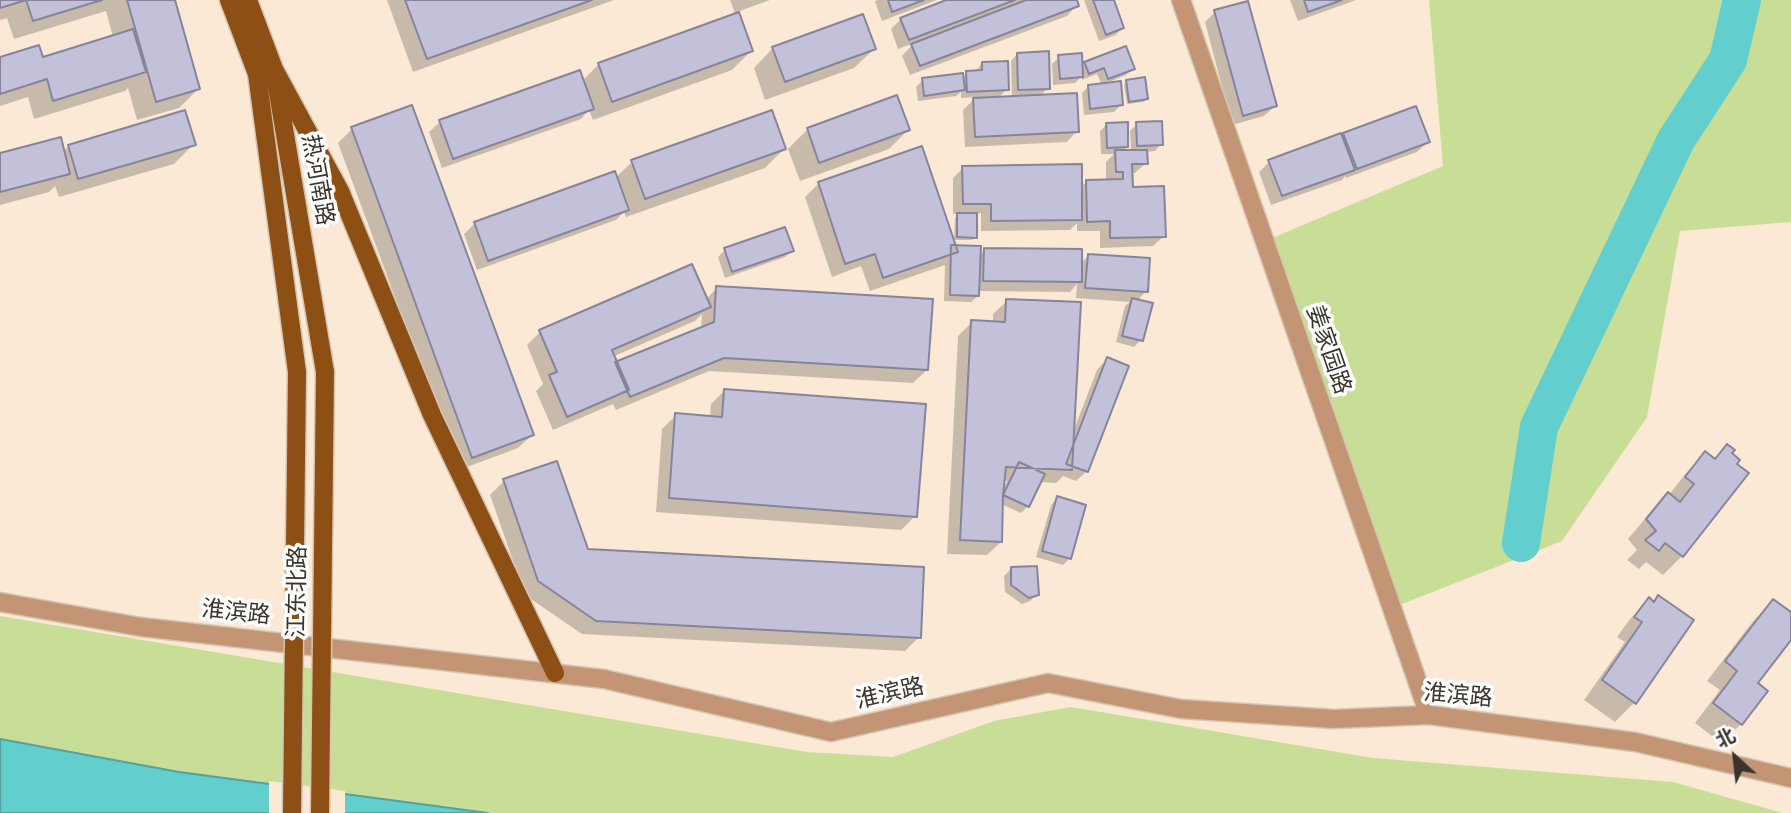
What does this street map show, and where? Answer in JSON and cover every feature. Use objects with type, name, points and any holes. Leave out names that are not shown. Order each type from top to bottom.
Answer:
[{"type":"main road","name":"热河南路","points":[[229,0],[257,74],[298,372]]},
{"type":"main road","name":"热河南路","points":[[248,0],[274,69],[325,372]]},
{"type":"main road","points":[[274,69],[340,191],[432,415],[555,673]]},
{"type":"main road","name":"江东北路","points":[[292,813],[298,372]]},
{"type":"main road","name":"江东北路","points":[[320,813],[325,372]]},
{"type":"street","name":"姜家园路","points":[[1181,0],[1429,715]]},
{"type":"street","name":"淮滨路","points":[[0,602],[141,628],[604,679],[831,732],[1048,683],[1181,709],[1334,719],[1429,715],[1635,742],[1791,778]]},
{"type":"green space","points":[[1429,0],[1791,0],[1791,222],[1680,231],[1647,417],[1562,541],[1392,608],[1265,241],[1443,166]]},
{"type":"green space","points":[[0,616],[807,752],[893,757],[994,721],[1071,707],[1373,758],[1673,782],[1783,813],[488,813],[179,772],[0,739]]},
{"type":"water","points":[[0,739],[179,772],[488,813],[0,813]]},
{"type":"pier","points":[[269,781],[345,791],[345,813],[269,813]]},
{"type":"building","points":[[0,0],[26,0],[0,8]]},
{"type":"building","points":[[26,0],[102,0],[33,21]]},
{"type":"building","points":[[127,0],[175,0],[200,89],[156,102]]},
{"type":"building","points":[[405,0],[592,0],[427,59]]},
{"type":"building","points":[[888,0],[924,0],[892,12]]},
{"type":"building","points":[[946,0],[1015,0],[909,40],[900,18]]},
{"type":"building","points":[[1026,0],[1077,0],[1079,6],[920,66],[911,44]]},
{"type":"building","points":[[1093,0],[1114,0],[1124,28],[1106,35]]},
{"type":"building","points":[[1304,0],[1342,0],[1308,12]]},
{"type":"building","points":[[1248,1],[1277,106],[1243,116],[1214,10]]},
{"type":"building","points":[[739,12],[753,51],[612,102],[598,63]]},
{"type":"building","points":[[863,14],[876,49],[785,82],[772,47]]},
{"type":"building","points":[[133,29],[146,72],[53,101],[47,79],[0,94],[0,57],[39,45],[43,57]]},
{"type":"building","points":[[1126,46],[1135,69],[1108,79],[1104,68],[1089,74],[1084,62]]},
{"type":"building","points":[[1049,51],[1050,89],[1018,90],[1017,53]]},
{"type":"building","points":[[1082,53],[1083,77],[1060,79],[1058,55]]},
{"type":"building","points":[[1008,61],[1009,90],[967,92],[966,71],[982,70],[982,62]]},
{"type":"building","points":[[580,70],[594,109],[453,159],[439,120]]},
{"type":"building","points":[[963,73],[965,90],[924,96],[922,78]]},
{"type":"building","points":[[1145,77],[1148,99],[1129,102],[1126,80]]},
{"type":"building","points":[[1121,81],[1123,105],[1090,109],[1088,85]]},
{"type":"building","points":[[1077,93],[1079,132],[975,137],[973,98]]},
{"type":"building","points":[[897,95],[910,130],[819,163],[807,128]]},
{"type":"building","points":[[412,105],[534,435],[472,458],[351,127]]},
{"type":"building","points":[[1416,106],[1430,142],[1357,169],[1343,133]]},
{"type":"building","points":[[185,110],[196,145],[78,179],[68,145]]},
{"type":"building","points":[[772,110],[786,149],[645,199],[631,160]]},
{"type":"building","points":[[1162,121],[1163,145],[1137,146],[1136,122]]},
{"type":"building","points":[[1128,122],[1128,147],[1107,148],[1106,123]]},
{"type":"building","points":[[1341,133],[1355,170],[1282,196],[1268,160]]},
{"type":"building","points":[[61,137],[70,174],[0,192],[0,153]]},
{"type":"building","points":[[922,146],[958,252],[883,278],[875,254],[845,264],[818,182]]},
{"type":"building","points":[[1115,150],[1147,150],[1148,164],[1132,164],[1133,187],[1164,186],[1166,237],[1110,238],[1110,221],[1087,222],[1086,180],[1123,179],[1123,172],[1116,172]]},
{"type":"building","points":[[1082,164],[1082,220],[991,221],[991,204],[963,204],[962,166]]},
{"type":"building","points":[[615,171],[629,210],[488,261],[474,222]]},
{"type":"building","points":[[957,213],[977,213],[977,238],[957,237]]},
{"type":"building","points":[[785,227],[794,251],[732,272],[724,248]]},
{"type":"building","points":[[951,245],[981,246],[979,296],[950,295]]},
{"type":"building","points":[[984,248],[1082,249],[1082,282],[983,281]]},
{"type":"building","points":[[1088,254],[1150,258],[1148,292],[1085,288]]},
{"type":"building","points":[[692,264],[711,307],[612,350],[629,390],[567,417],[549,375],[557,372],[539,330]]},
{"type":"building","points":[[716,286],[933,299],[928,370],[724,358],[630,397],[615,362],[714,322]]},
{"type":"building","points":[[1132,298],[1153,303],[1143,341],[1122,336]]},
{"type":"building","points":[[1006,299],[1081,302],[1072,470],[1006,467],[1002,542],[960,540],[971,320],[1005,322]]},
{"type":"building","points":[[1107,357],[1129,366],[1088,472],[1066,464]]},
{"type":"building","points":[[724,389],[926,404],[917,517],[669,498],[675,413],[722,417]]},
{"type":"building","points":[[1727,444],[1735,450],[1732,453],[1740,460],[1737,464],[1749,473],[1683,557],[1665,543],[1659,551],[1645,540],[1656,531],[1646,519],[1668,492],[1680,502],[1694,484],[1685,477],[1705,451],[1715,459]]},
{"type":"building","points":[[557,461],[588,549],[924,567],[921,638],[596,621],[538,581],[503,479]]},
{"type":"building","points":[[1019,462],[1045,474],[1029,507],[1003,495]]},
{"type":"building","points":[[1057,496],[1086,505],[1071,559],[1042,551]]},
{"type":"building","points":[[1037,566],[1039,595],[1029,598],[1011,585],[1011,567]]},
{"type":"building","points":[[1658,595],[1694,620],[1636,704],[1602,680],[1642,622],[1634,617],[1649,597],[1654,602]]},
{"type":"building","points":[[1773,599],[1791,612],[1791,640],[1758,683],[1768,691],[1742,725],[1713,703],[1737,671],[1725,661]]},
{"type":"waterway","points":[[1521,543],[1539,427],[1676,140],[1728,60],[1742,0]]}]
